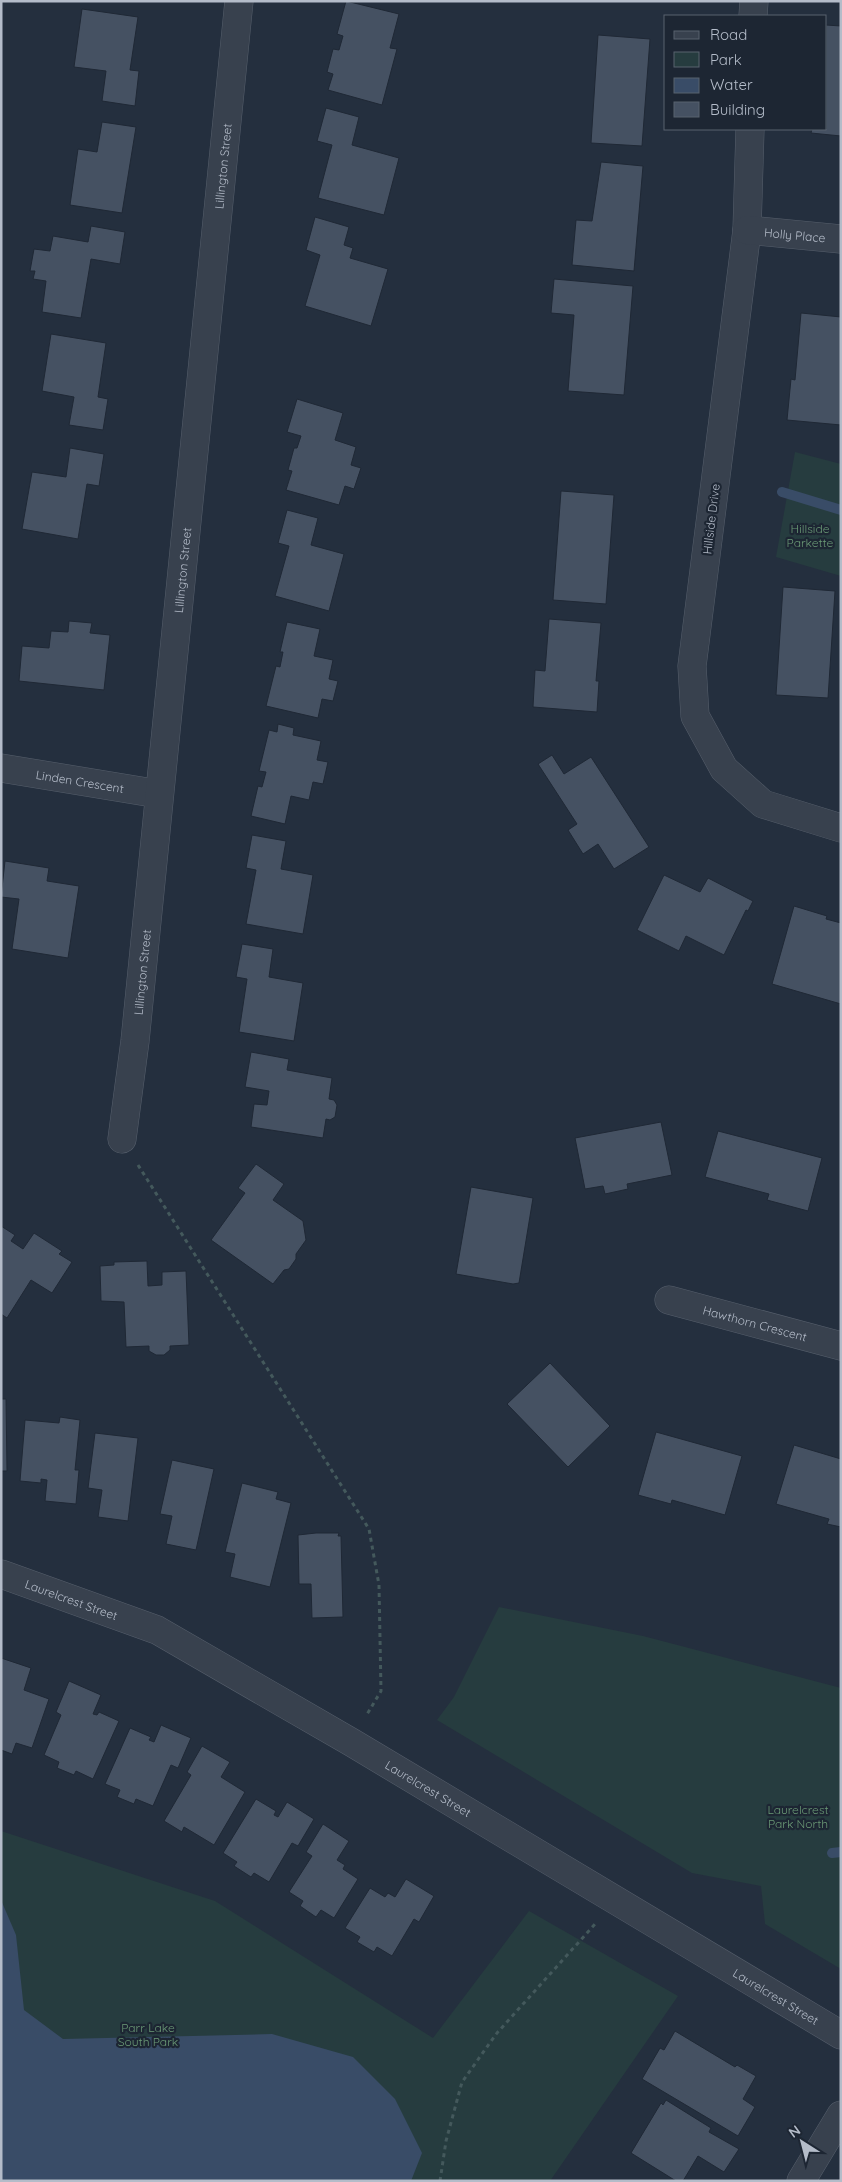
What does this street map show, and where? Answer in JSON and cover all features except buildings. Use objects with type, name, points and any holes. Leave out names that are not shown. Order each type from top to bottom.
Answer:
[{"type":"street","name":"Lillington Street","points":[[122,1139],[135,1040],[239,1]]},
{"type":"street","points":[[754,1],[754,15]]},
{"type":"street","name":"Hillside Drive","points":[[750,130],[747,230],[692,666],[695,716],[724,769],[763,804],[841,828]]},
{"type":"street","name":"Holly Place","points":[[747,230],[841,239]]},
{"type":"street","name":"Linden Crescent","points":[[1,768],[159,794]]},
{"type":"street","name":"Hawthorn Crescent","points":[[669,1300],[841,1346]]},
{"type":"street","name":"Laurelcrest Street","points":[[1,1574],[156,1630],[351,1742],[841,2035]]},
{"type":"street","points":[[801,2181],[841,2115]]},
{"type":"path","points":[[122,1139],[369,1529],[379,1585],[381,1691],[351,1742]]},
{"type":"path","points":[[440,2181],[446,2141],[462,2082],[496,2033],[616,1901]]},
{"type":"green space","name":"Hillside Parkette","points":[[795,452],[841,464],[841,576],[776,557]]},
{"type":"green space","name":"Laurelcrest Park North","points":[[499,1607],[643,1636],[841,1688],[841,1969],[765,1924],[761,1886],[692,1873],[437,1720],[454,1697]]},
{"type":"green space","name":"Parr Lake South Park","points":[[1,1831],[215,1901],[433,2038],[529,1911],[678,1996],[550,2181],[1,2181]]},
{"type":"water","points":[[1,1900],[16,1935],[24,2010],[63,2039],[272,2034],[353,2057],[395,2099],[422,2153],[411,2181],[1,2181]]},
{"type":"waterway","points":[[782,492],[841,510]]},
{"type":"waterway","points":[[832,1853],[841,1852]]}]
